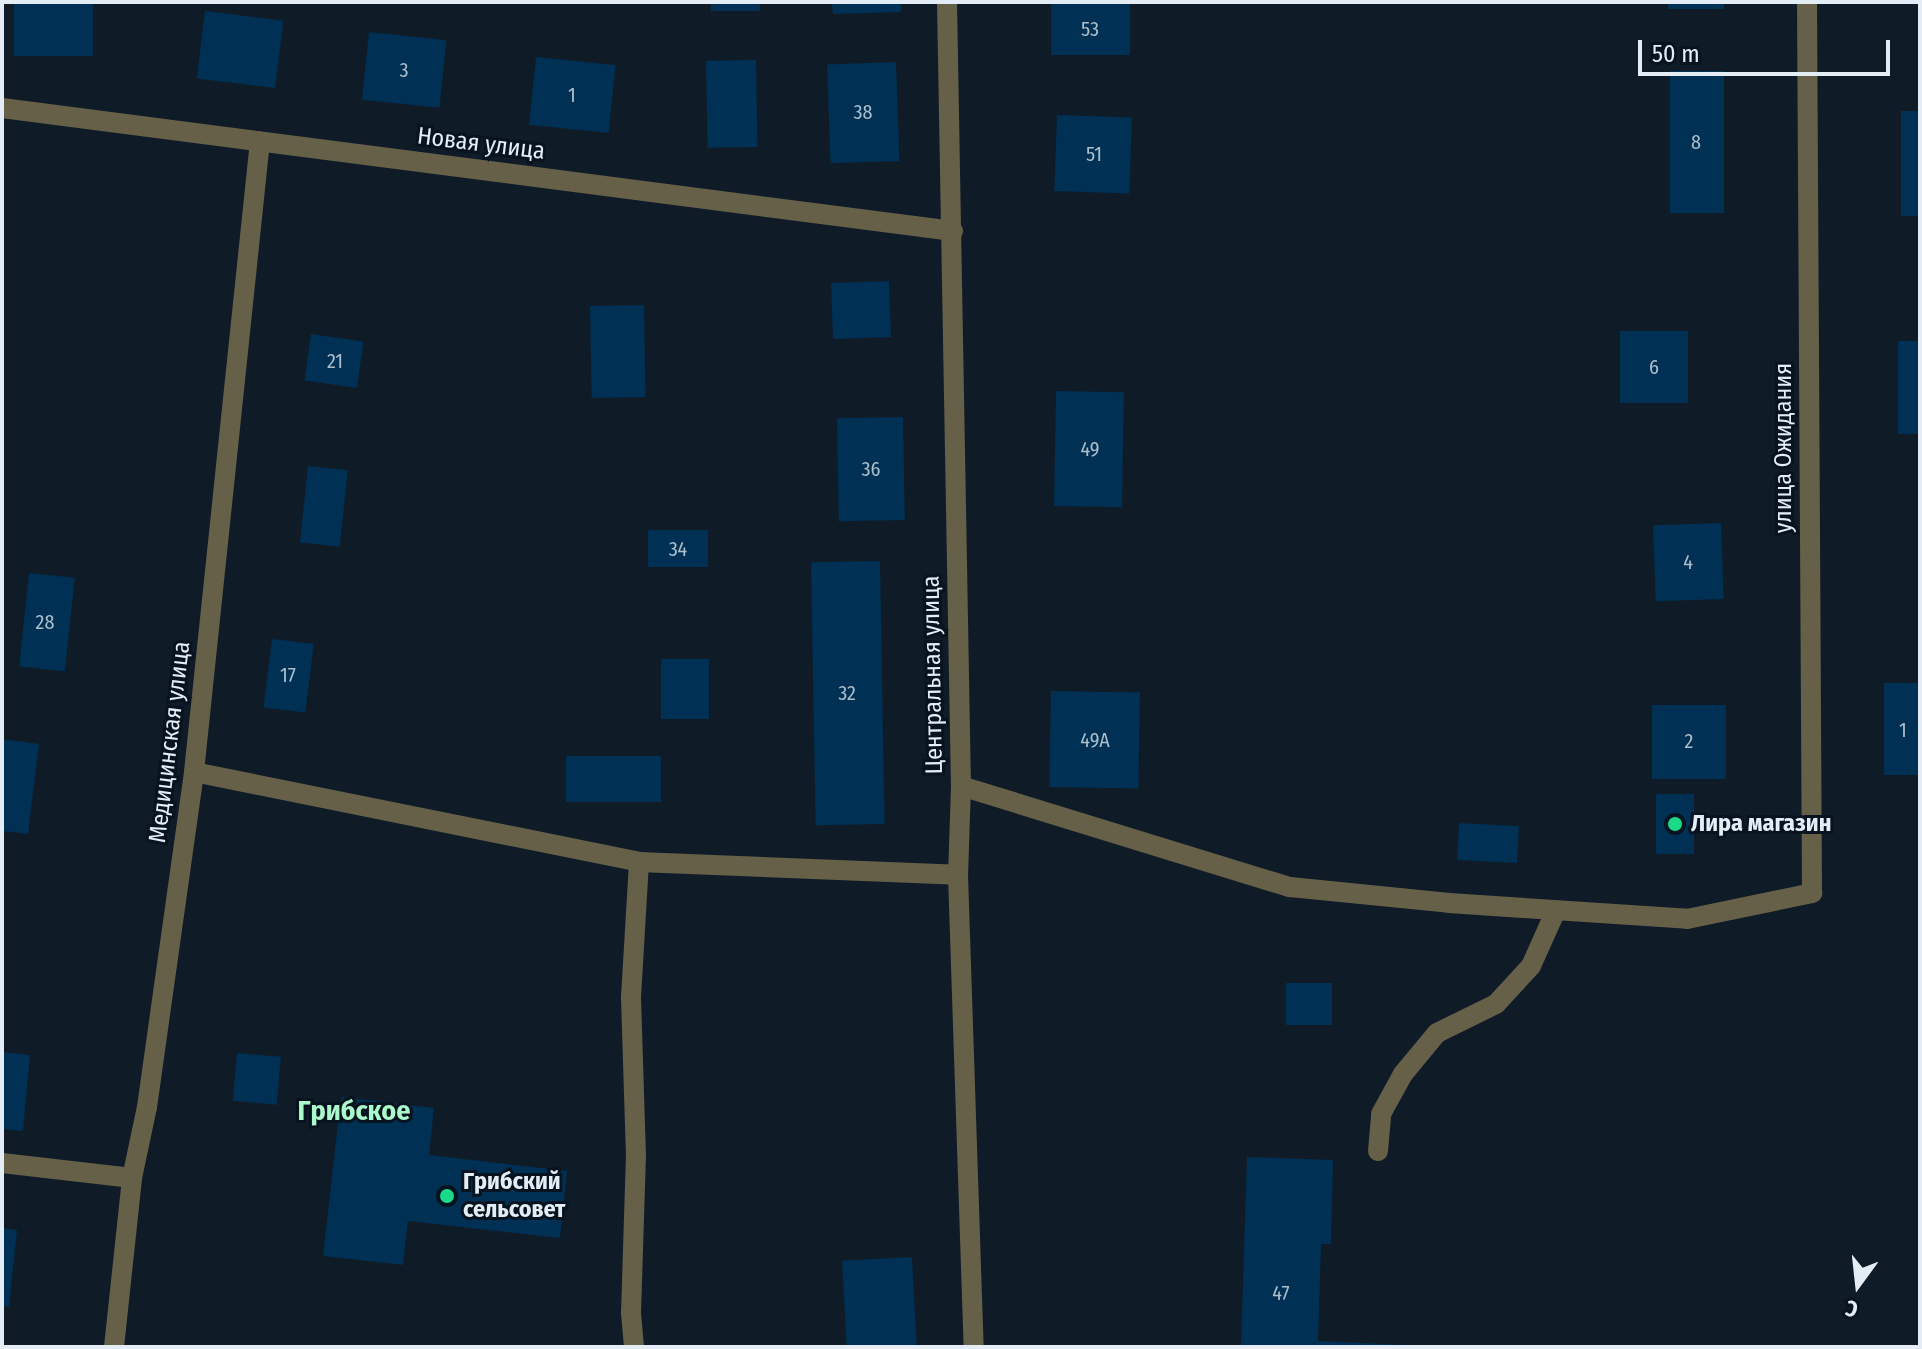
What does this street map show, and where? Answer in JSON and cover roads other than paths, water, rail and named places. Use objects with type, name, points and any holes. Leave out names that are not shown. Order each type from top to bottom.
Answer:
[{"type":"street","name":"Центральная улица","points":[[947,2],[961,786],[958,875],[974,1347]]},
{"type":"street","name":"улица Ожидания","points":[[1556,910],[1687,919],[1812,893],[1807,2]]},
{"type":"street","name":"Новая улица","points":[[2,108],[953,231]]},
{"type":"street","name":"Медицинская улица","points":[[114,1347],[132,1178],[147,1107],[194,772],[260,141]]},
{"type":"street","points":[[194,772],[639,862],[958,875]]},
{"type":"street","points":[[961,786],[1290,887],[1556,910],[1531,966],[1496,1004],[1437,1033],[1403,1074],[1381,1114],[1378,1151]]},
{"type":"street","points":[[634,1347],[631,1313],[636,1157],[631,997],[639,862]]},
{"type":"street","points":[[2,1163],[132,1178]]},
{"type":"place","name":"Лира магазин","points":[[1675,824]]},
{"type":"place","name":"Грибский сельсовет","points":[[447,1196]]},
{"type":"district","name":"Грибское","points":[[354,1111]]}]
